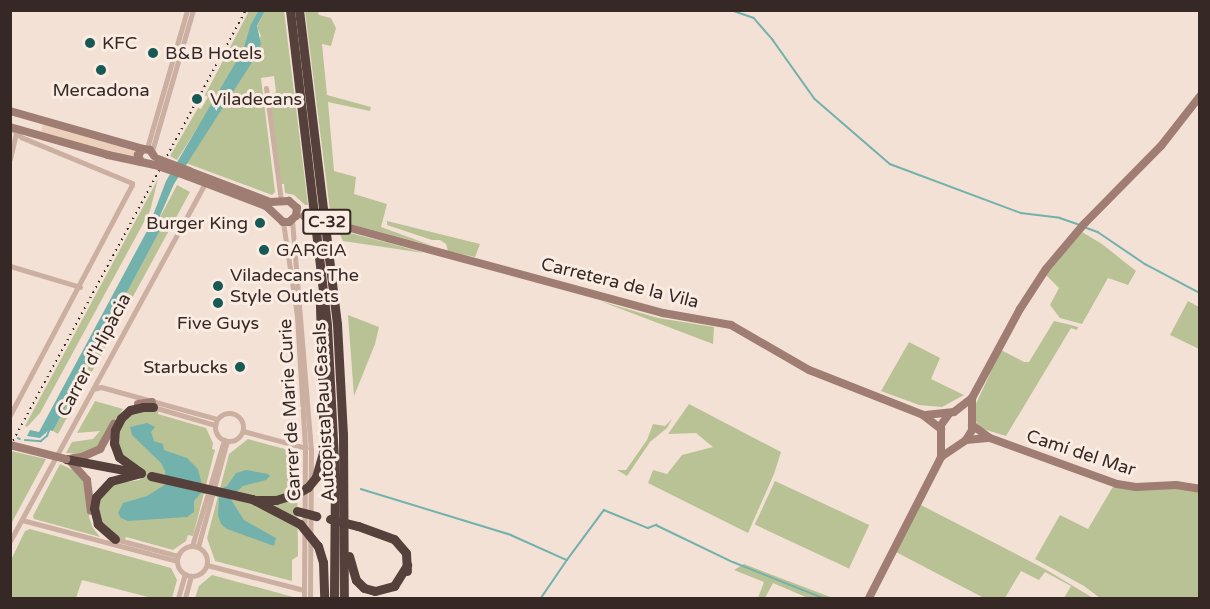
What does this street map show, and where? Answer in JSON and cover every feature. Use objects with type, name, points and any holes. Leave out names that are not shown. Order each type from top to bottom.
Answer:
[{"type":"highway","name":"Autopista Pau Casals","points":[[290,10],[321,261],[333,422],[334,598]]},
{"type":"highway","name":"Autopista Pau Casals","points":[[299,10],[336,313],[345,531],[344,598]]},
{"type":"highway","points":[[252,499],[276,500],[296,494],[308,487],[316,477],[324,449],[319,309],[321,261]]},
{"type":"highway","points":[[141,473],[119,457],[114,443],[115,430],[121,418],[130,410],[153,405]]},
{"type":"highway","points":[[66,459],[141,473],[252,499],[358,526],[394,539],[405,553],[407,565],[404,579],[386,598]]},
{"type":"highway","points":[[116,541],[98,524],[94,508],[96,497],[111,481],[141,473]]},
{"type":"highway","points":[[252,499],[300,524],[318,546],[323,562],[324,598]]},
{"type":"highway","points":[[345,531],[351,571],[364,588],[375,591],[391,588],[401,579],[407,565]]},
{"type":"main road","points":[[941,457],[943,420],[972,398],[1025,298],[1046,268],[1091,216],[1161,146],[1200,96]]},
{"type":"main road","points":[[10,111],[150,157],[205,183],[266,206],[283,222],[298,216],[294,204],[267,201],[188,174]]},
{"type":"main road","points":[[38,134],[42,120]]},
{"type":"main road","points":[[17,131],[150,157]]},
{"type":"main road","points":[[275,213],[280,202]]},
{"type":"main road","name":"Carretera de la Vila","points":[[298,216],[339,225],[663,313],[724,323],[739,328],[819,375],[923,415]]},
{"type":"main road","points":[[869,598],[941,457],[966,440],[972,432],[972,398]]},
{"type":"main road","points":[[66,459],[93,453],[106,440],[115,421],[123,411],[135,405],[153,405]]},
{"type":"main road","points":[[923,415],[964,414],[971,423]]},
{"type":"main road","points":[[923,415],[941,431],[947,441],[958,444]]},
{"type":"main road","name":"Camí del Mar","points":[[971,423],[990,438],[1123,486],[1170,484],[1200,489]]},
{"type":"main road","name":"Camí del Mar","points":[[966,440],[990,438]]},
{"type":"main road","points":[[10,446],[66,459],[76,465],[87,480],[91,513],[97,526],[116,541]]},
{"type":"street","points":[[150,157],[187,10]]},
{"type":"street","points":[[150,157],[193,10]]},
{"type":"street","points":[[266,88],[280,202]]},
{"type":"street","points":[[10,159],[17,131],[132,183],[131,191],[10,415]]},
{"type":"street","name":"Carrer d'Hipàcia","points":[[10,541],[205,183]]},
{"type":"street","name":"Carrer de Marie Curie","points":[[298,216],[308,448],[309,598]]},
{"type":"street","name":"Carrer de Marie Curie","points":[[283,222],[297,316],[308,448],[304,598]]},
{"type":"street","points":[[10,266],[80,287]]},
{"type":"street","points":[[101,387],[98,382],[102,372]]},
{"type":"street","points":[[93,389],[101,387],[153,405],[216,422]]},
{"type":"street","points":[[223,414],[235,414],[242,421],[243,431],[235,440],[225,441],[216,434],[216,422],[223,414]]},
{"type":"street","points":[[243,431],[308,448]]},
{"type":"street","points":[[195,546],[225,441]]},
{"type":"street","points":[[22,520],[69,534],[116,541],[178,559],[188,575],[185,598]]},
{"type":"street","points":[[178,559],[182,550],[195,546]]},
{"type":"street","points":[[188,575],[201,573],[207,565],[206,554],[195,546]]},
{"type":"street","points":[[207,565],[304,590]]},
{"type":"street","points":[[178,598],[188,575]]},
{"type":"green space","points":[[249,11],[258,11],[251,24],[248,48],[177,160],[170,156],[198,108],[201,109],[208,97],[205,95]]},
{"type":"green space","points":[[265,11],[284,11],[308,205],[294,195],[285,193],[284,184],[281,184],[269,97],[276,92],[274,76],[261,78],[275,192],[272,195],[186,163],[261,36],[257,27]]},
{"type":"green space","points":[[305,11],[318,11],[319,15],[331,18],[336,28],[331,46],[322,44],[327,95],[371,107],[370,111],[328,102],[334,171],[356,177],[354,194],[387,204],[381,227],[433,246],[331,219]]},
{"type":"green space","points":[[158,179],[150,211],[40,413],[27,427],[25,426]]},
{"type":"green space","points":[[177,185],[190,192],[58,434],[53,431],[164,223],[158,221]]},
{"type":"green space","points":[[387,221],[480,244],[475,257],[448,251],[446,244],[440,240],[432,240],[387,225]]},
{"type":"green space","points":[[338,230],[389,243],[424,253],[343,241]]},
{"type":"green space","points":[[1082,232],[1102,244],[1136,271],[1128,285],[1108,278],[1082,324],[1060,318],[1050,305],[1059,288],[1046,275]]},
{"type":"green space","points":[[600,301],[658,318],[714,327],[713,344]]},
{"type":"green space","points":[[1188,301],[1199,307],[1199,349],[1170,335]]},
{"type":"green space","points":[[348,315],[379,327],[375,344],[354,396]]},
{"type":"green space","points":[[1054,321],[1078,327],[1077,330],[1071,328],[1006,436],[983,429],[976,422],[974,408],[1001,350],[1024,362],[1029,362]]},
{"type":"green space","points":[[909,342],[940,358],[931,379],[964,395],[942,407],[919,405],[881,391]]},
{"type":"green space","points":[[95,401],[123,409],[95,449],[83,454],[66,453],[72,442],[93,439],[100,431],[77,433]]},
{"type":"green space","points":[[689,404],[781,452],[774,474],[748,533],[648,483],[653,470],[667,474],[682,455],[713,447],[696,433],[668,434]]},
{"type":"green space","points":[[149,409],[158,411],[158,414],[206,428],[213,443],[212,449],[215,450],[193,536],[188,535],[186,541],[173,550],[126,537],[124,541],[118,539],[100,523],[98,502],[102,494],[112,484],[140,480],[142,470],[123,458],[117,436],[127,415]]},
{"type":"green space","points":[[672,419],[667,428],[650,442],[627,476],[617,470],[626,470],[647,440],[653,424],[665,426]]},
{"type":"green space","points":[[248,439],[292,451],[293,460],[297,461],[298,556],[292,560],[292,581],[215,561],[207,538],[229,454]]},
{"type":"green space","points":[[11,451],[46,459],[11,524],[10,453]]},
{"type":"green space","points":[[60,464],[77,472],[84,481],[88,495],[89,517],[100,537],[34,519],[33,516]]},
{"type":"green space","points":[[775,481],[869,525],[849,568],[755,525]]},
{"type":"green space","points":[[1114,485],[1184,488],[1199,493],[1199,598],[1100,598],[1084,586],[1035,559],[1060,515],[1088,529]]},
{"type":"green space","points":[[919,504],[1045,569],[1093,598],[1064,598],[1071,586],[1045,572],[1039,580],[1021,571],[1005,598],[984,598],[894,551]]},
{"type":"green space","points":[[30,529],[171,568],[177,580],[172,598],[152,598],[82,580],[76,598],[11,598],[11,560],[25,531]]},
{"type":"green space","points":[[744,564],[833,598],[808,598],[773,583],[765,598],[758,598],[764,582],[734,570]]},
{"type":"green space","points":[[212,575],[297,598],[195,598],[199,586]]},
{"type":"shaded area","points":[[43,123],[137,151],[135,157],[134,159],[41,133]]},
{"type":"water","points":[[258,11],[265,11],[257,26],[261,44],[256,56],[174,184],[159,218],[165,221],[53,431],[49,430],[40,438],[27,436],[30,430],[39,432],[147,231],[166,181],[243,50],[251,24]]},
{"type":"water","points":[[147,423],[155,427],[151,432],[154,441],[163,444],[164,450],[187,458],[198,469],[202,485],[220,489],[227,486],[236,473],[246,470],[268,474],[270,476],[266,480],[243,486],[230,498],[244,520],[276,538],[274,546],[227,529],[221,524],[218,515],[219,497],[201,493],[194,501],[194,512],[187,517],[128,521],[121,518],[118,513],[123,503],[147,496],[166,484],[165,471],[161,463],[132,435],[130,427]]},
{"type":"waterway","points":[[731,10],[754,18],[773,40],[815,99],[890,164],[1021,213],[1060,218],[1080,225]]},
{"type":"waterway","points":[[1084,227],[1098,232],[1145,264],[1200,293]]},
{"type":"waterway","points":[[25,440],[41,441],[47,436],[50,428]]},
{"type":"waterway","points":[[361,489],[511,535],[567,560],[604,510],[648,528],[656,525],[733,562],[823,598]]},
{"type":"waterway","points":[[541,598],[567,560]]},
{"type":"railway","points":[[10,446],[246,10]]},
{"type":"place","name":"KFC","points":[[90,43]]},
{"type":"place","name":"B&B Hotels","points":[[153,53]]},
{"type":"place","name":"Mercadona","points":[[101,70]]},
{"type":"place","name":"Viladecans","points":[[197,99]]},
{"type":"place","name":"Burger King","points":[[260,223]]},
{"type":"place","name":"GARCIA","points":[[264,250]]},
{"type":"place","name":"Viladecans The Style Outlets","points":[[218,286]]},
{"type":"place","name":"Five Guys","points":[[218,303]]},
{"type":"place","name":"Starbucks","points":[[240,367]]}]
